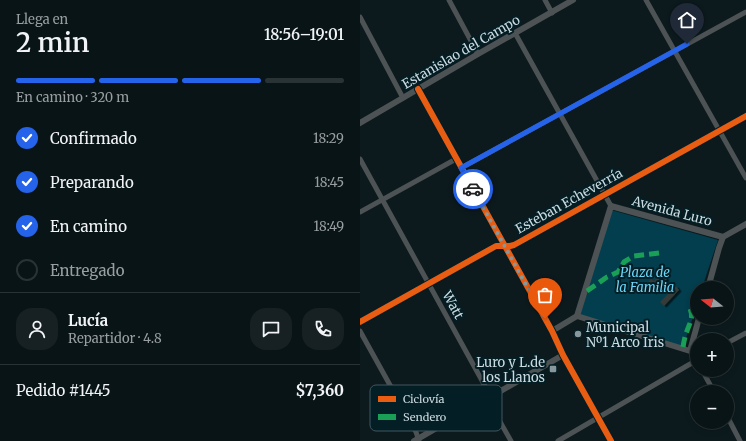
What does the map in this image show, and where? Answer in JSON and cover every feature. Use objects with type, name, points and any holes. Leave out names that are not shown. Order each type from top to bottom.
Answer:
[{"type":"street","points":[[449,0],[478,54]]},
{"type":"street","points":[[545,0],[552,13]]},
{"type":"street","name":"Estanislao del Campo","points":[[360,123],[574,0]]},
{"type":"street","points":[[646,0],[746,178]]},
{"type":"street","points":[[461,168],[746,12]]},
{"type":"street","points":[[360,17],[402,98]]},
{"type":"street","points":[[515,33],[610,206],[577,316],[552,331]]},
{"type":"street","points":[[418,89],[611,441]]},
{"type":"street","name":"Esteban Echeverría","points":[[360,322],[496,246],[514,245],[746,116]]},
{"type":"street","name":"Watt","points":[[360,159],[484,385]]},
{"type":"street","points":[[360,212],[456,159]]},
{"type":"street","name":"Avenida Luro","points":[[610,206],[723,237]]},
{"type":"street","name":"Avenida Luro","points":[[710,281],[723,237],[746,224]]},
{"type":"street","points":[[577,316],[690,351]]},
{"type":"street","points":[[360,331],[390,385]]},
{"type":"street","points":[[734,339],[746,333]]},
{"type":"street","points":[[502,390],[564,355]]},
{"type":"street","points":[[558,441],[690,365]]},
{"type":"street","name":"Watt","points":[[502,425],[511,441]]},
{"type":"street","points":[[734,429],[740,441],[746,438]]},
{"type":"street","points":[[417,440],[432,431]]},
{"type":"green space","name":"Plaza de la Familia","points":[[611,210],[718,240],[704,281],[690,281],[690,325],[683,347],[580,315]]},
{"type":"building","points":[[661,273],[667,279],[654,293],[645,285],[651,279],[654,281]]},
{"type":"building","points":[[676,286],[679,290],[664,306],[660,302]]},
{"type":"marked path","points":[[587,291],[607,277],[618,272],[624,262],[634,256],[659,253]]},
{"type":"marked path","points":[[683,347],[691,318],[689,306]]},
{"type":"cycle path","points":[[418,89],[611,441]]},
{"type":"cycle path","points":[[360,322],[496,246],[514,245],[746,116]]},
{"type":"way so far","points":[[473,189],[545,319]]},
{"type":"place","name":"Municipal Nº1 Arco Iris","points":[[578,334]]},
{"type":"place","name":"Luro y L.de los Llanos","points":[[553,369]]},
{"type":"route","points":[[473,189],[461,168],[687,44]]}]
